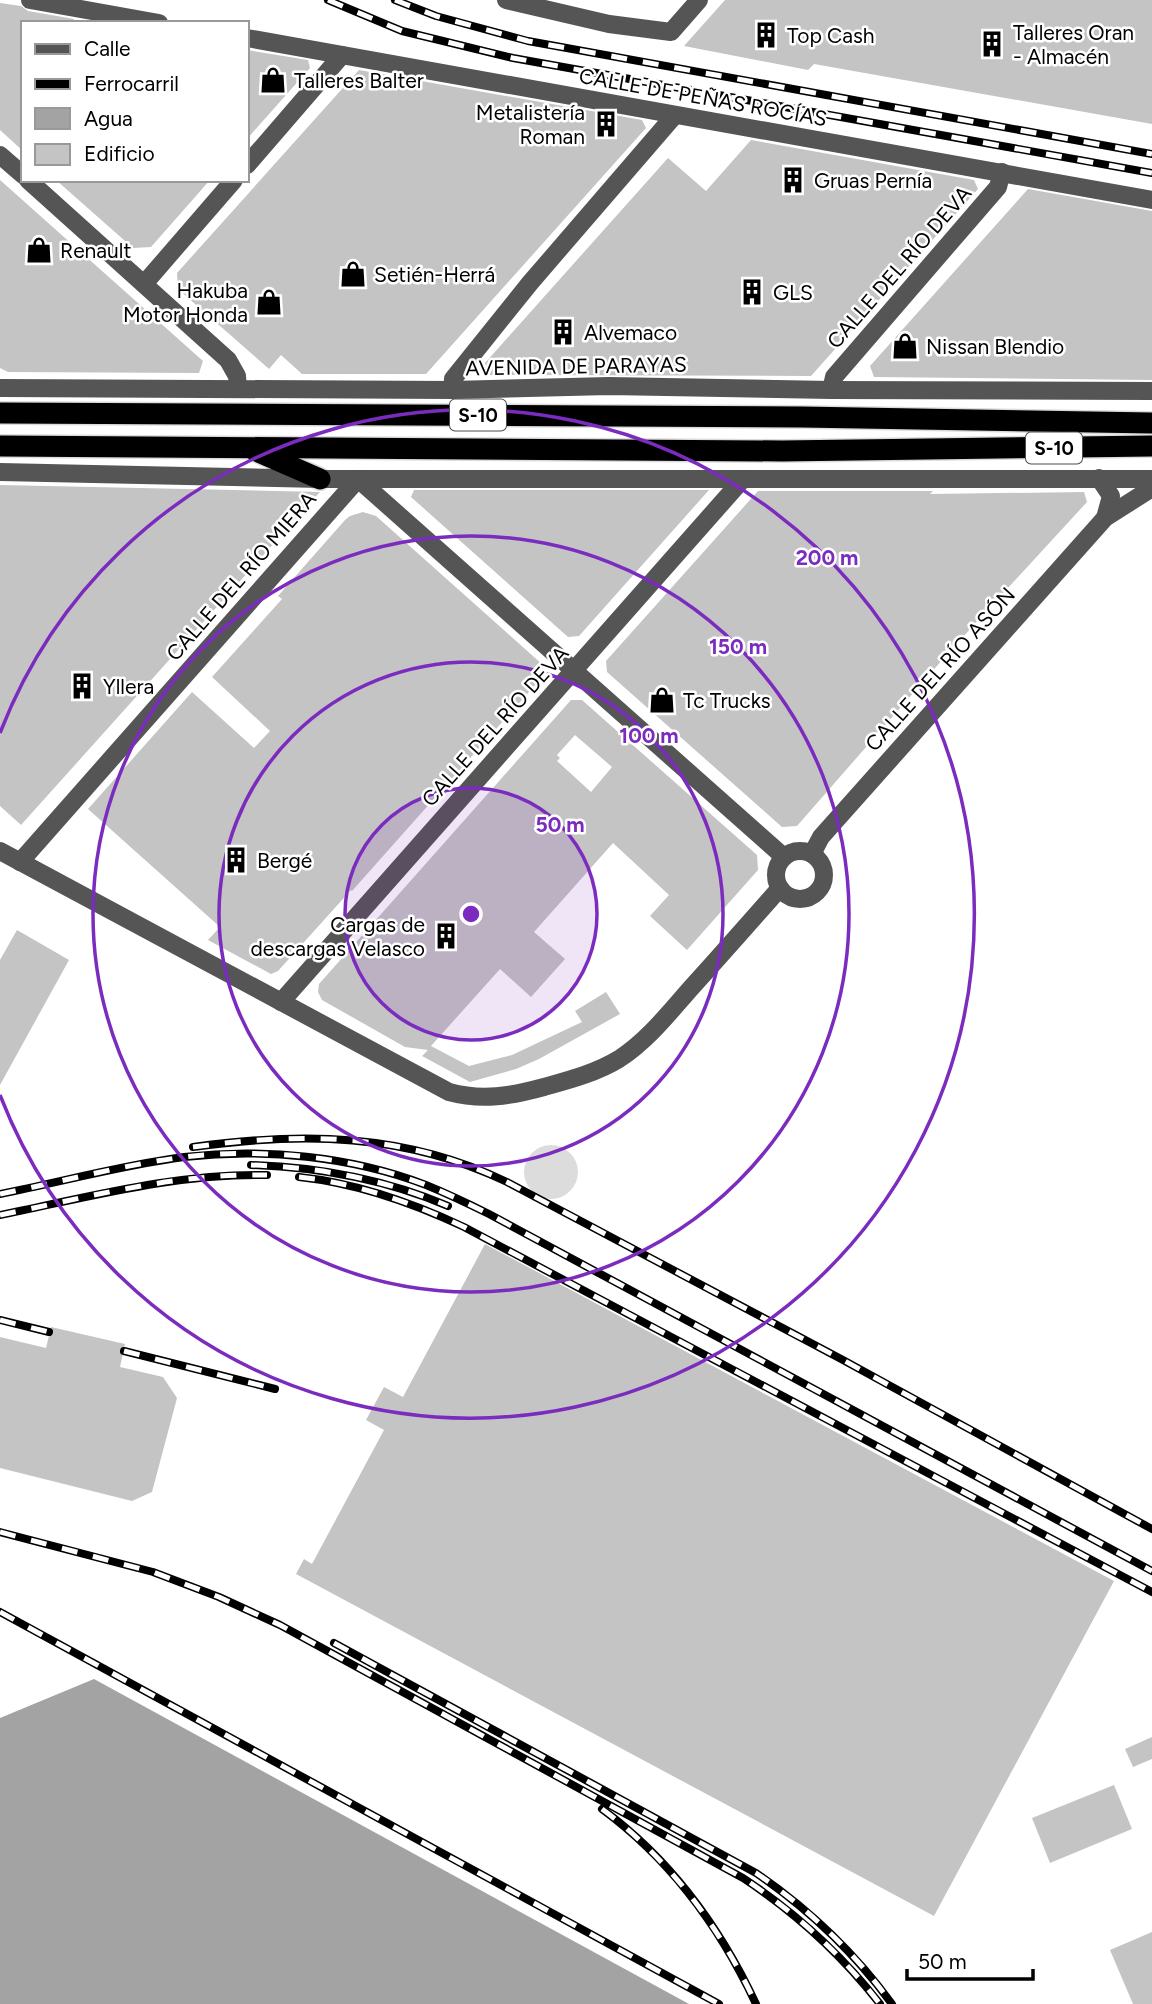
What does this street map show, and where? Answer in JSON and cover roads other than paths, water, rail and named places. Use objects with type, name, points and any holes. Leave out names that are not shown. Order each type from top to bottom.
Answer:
[{"type":"highway","points":[[957,419],[1095,408],[1152,409]]},
{"type":"highway","name":"S-10","points":[[0,413],[802,417],[1152,423]]},
{"type":"highway","name":"S-10","points":[[0,446],[769,451],[1152,446]]},
{"type":"highway","points":[[245,446],[320,479]]},
{"type":"highway","points":[[956,449],[1152,457]]},
{"type":"street","points":[[30,0],[148,21]]},
{"type":"street","points":[[506,0],[609,24],[671,32],[699,0]]},
{"type":"street","name":"CALLE DE PEÑAS ROCÍAS","points":[[248,38],[1152,200]]},
{"type":"street","points":[[248,164],[342,55]]},
{"type":"street","points":[[452,390],[453,379],[470,357],[674,116]]},
{"type":"street","points":[[0,155],[21,173]]},
{"type":"street","name":"CALLE DEL RÍO DEVA","points":[[831,390],[834,377],[998,187],[1002,172]]},
{"type":"street","points":[[30,182],[228,360],[237,376],[238,389]]},
{"type":"street","points":[[144,284],[232,182]]},
{"type":"street","name":"AVENIDA DE PARAYAS","points":[[0,388],[452,390],[609,386],[1152,391]]},
{"type":"street","points":[[0,472],[320,479],[1152,479]]},
{"type":"street","points":[[1098,478],[1111,496],[1105,518]]},
{"type":"street","points":[[358,479],[784,856]]},
{"type":"street","name":"CALLE DEL RÍO MIERA","points":[[20,862],[358,479]]},
{"type":"street","name":"CALLE DEL RÍO DEVA","points":[[281,1002],[742,480]]},
{"type":"street","name":"CALLE DEL RÍO ASÓN","points":[[812,854],[821,837],[1105,518],[1152,488]]},
{"type":"street","points":[[799,850],[812,854],[821,863],[824,872],[820,889],[813,896],[802,899],[786,894],[780,888],[776,875],[777,866],[784,856],[799,850]]},
{"type":"street","points":[[0,851],[449,1092],[489,1098],[531,1091],[598,1070],[631,1051],[780,888]]},
{"type":"water","points":[[94,1679],[689,2004],[0,2004],[0,1718]]},
{"type":"railway","points":[[328,0],[402,31],[513,58],[1152,173]]},
{"type":"railway","points":[[395,0],[436,16],[528,41],[1152,154]]},
{"type":"railway","points":[[193,1147],[274,1139],[353,1140],[392,1145],[469,1166],[507,1182],[843,1360],[1152,1529]]},
{"type":"railway","points":[[0,1194],[138,1164],[214,1154],[306,1157],[368,1167],[397,1175],[434,1188],[489,1214],[1152,1571]]},
{"type":"railway","points":[[251,1165],[301,1168],[351,1176],[400,1188],[448,1206]]},
{"type":"railway","points":[[0,1215],[166,1182],[233,1175],[267,1175]]},
{"type":"railway","points":[[299,1177],[384,1195],[464,1227],[1152,1592]]},
{"type":"railway","points":[[0,1320],[49,1332]]},
{"type":"railway","points":[[124,1351],[275,1389]]},
{"type":"railway","points":[[0,1532],[153,1572],[219,1597],[280,1625],[743,1878],[817,1935],[850,1968],[880,2004]]},
{"type":"railway","points":[[0,1612],[719,2004]]},
{"type":"railway","points":[[334,1643],[756,1873],[830,1933],[892,2004]]},
{"type":"railway","points":[[602,1809],[650,1850],[691,1897],[727,1949],[756,2004]]},
{"type":"place","name":"Top Cash","points":[[766,35]]},
{"type":"place","name":"Talleres Oran - Almacén","points":[[992,44]]},
{"type":"place","name":"Talleres Balter","points":[[273,80]]},
{"type":"place","name":"Metalistería Roman","points":[[606,124]]},
{"type":"place","name":"Gruas Pernía","points":[[793,180]]},
{"type":"place","name":"Renault","points":[[39,250]]},
{"type":"place","name":"Setién-Herrá","points":[[353,274]]},
{"type":"place","name":"GLS","points":[[752,292]]},
{"type":"place","name":"Hakuba Motor Honda","points":[[269,302]]},
{"type":"place","name":"Alvemaco","points":[[563,332]]},
{"type":"place","name":"Nissan Blendio","points":[[905,346]]},
{"type":"place","name":"Yllera","points":[[82,686]]},
{"type":"place","name":"Tc Trucks","points":[[662,700]]},
{"type":"place","name":"Bergé","points":[[236,860]]},
{"type":"place","name":"Cargas de descargas Velasco","points":[[446,936]]}]
